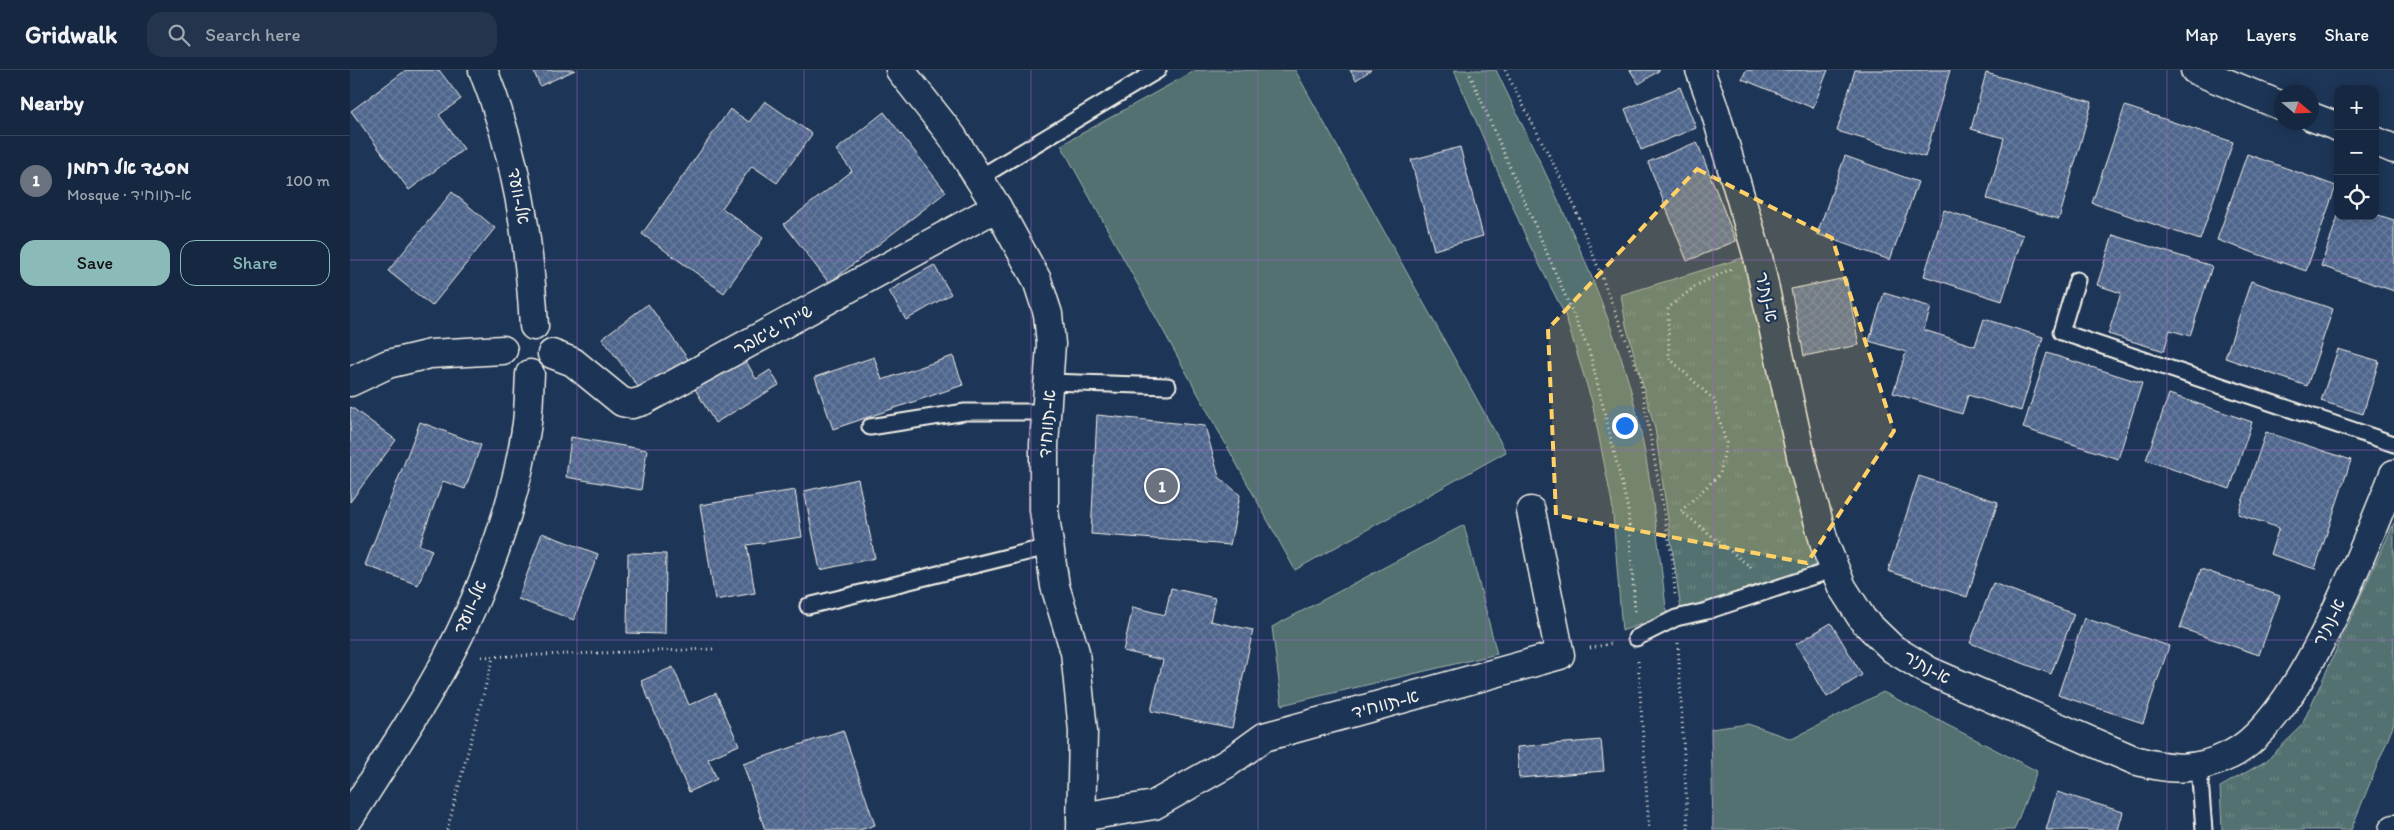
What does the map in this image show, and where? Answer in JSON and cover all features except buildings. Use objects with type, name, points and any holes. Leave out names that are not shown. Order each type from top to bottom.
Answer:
[{"type":"street","name":"אל-וועד","points":[[483,70],[501,114],[520,191],[531,274],[534,326]]},
{"type":"street","name":"א-תווחיד","points":[[900,70],[952,136],[997,207],[1037,280],[1048,314],[1051,344],[1050,382],[1044,445],[1044,510],[1055,586],[1075,652],[1083,731],[1081,824],[1154,805],[1228,763],[1264,737],[1560,655]]},
{"type":"street","name":"א-נת'ר","points":[[1700,70],[1715,111],[1758,256],[1804,465],[1825,545],[1834,569],[1842,587],[1863,620],[1893,648],[1929,671],[2134,760],[2165,768],[2199,767],[2231,755],[2267,726],[2304,673],[2364,551],[2394,474]]},
{"type":"street","points":[[2195,70],[2274,103]]},
{"type":"street","points":[[2319,120],[2334,125]]},
{"type":"street","points":[[2379,142],[2394,148]]},
{"type":"street","name":"שייח' ג'אבר","points":[[552,354],[573,362],[622,402],[632,404],[643,401],[997,207]]},
{"type":"street","points":[[521,326],[534,326],[544,331],[550,338],[552,354],[544,368],[530,374],[515,370],[508,365],[503,350],[504,342],[514,329],[521,326]]},
{"type":"street","points":[[350,382],[388,364],[430,354],[503,350]]},
{"type":"street","name":"אל-וועד","points":[[350,817],[425,698],[449,654],[488,568],[515,483],[527,422],[530,374]]},
{"type":"street","points":[[1532,512],[1560,655]]},
{"type":"lane","points":[[979,178],[1158,70]]},
{"type":"lane","points":[[2077,280],[2061,332],[2394,444]]},
{"type":"lane","points":[[1050,382],[1168,386]]},
{"type":"lane","points":[[870,427],[965,412],[1047,412]]},
{"type":"lane","points":[[808,606],[1048,547]]},
{"type":"lane","points":[[1636,638],[1676,618],[1834,569]]},
{"type":"lane","points":[[2199,767],[2204,830]]},
{"type":"path","points":[[1468,70],[1590,353],[1628,509],[1649,830]]},
{"type":"path","points":[[1505,70],[1571,198],[1639,373],[1673,563],[1688,830]]},
{"type":"path","points":[[1758,256],[1697,285],[1668,308],[1669,358],[1714,400],[1726,443],[1720,474],[1682,511],[1776,588]]},
{"type":"path","points":[[1560,655],[1636,638]]},
{"type":"path","points":[[449,654],[493,658],[715,649]]},
{"type":"path","points":[[447,830],[493,658]]},
{"type":"highlighted area","points":[[1697,169],[1832,238],[1894,431],[1807,563],[1556,515],[1548,329]]},
{"type":"green space","points":[[1196,70],[1295,70],[1506,452],[1295,570],[1061,145]]},
{"type":"green space","points":[[1454,70],[1496,70],[1585,261],[1601,300],[1628,380],[1636,409],[1647,467],[1667,615],[1622,631],[1612,503],[1592,402],[1565,315],[1528,242]]},
{"type":"green space","points":[[1749,256],[1791,455],[1800,512],[1818,566],[1681,610],[1655,429],[1626,325],[1621,295]]},
{"type":"green space","points":[[2394,523],[2394,724],[2351,830],[2222,830],[2220,787],[2266,761],[2301,727]]},
{"type":"green space","points":[[1464,525],[1497,654],[1282,705],[1272,627]]},
{"type":"green space","points":[[1883,692],[2037,771],[2014,830],[1713,830],[1711,729],[1748,724],[1792,739]]},
{"type":"place","name":"מסגד אל רחמן","points":[[1162,486]]}]
